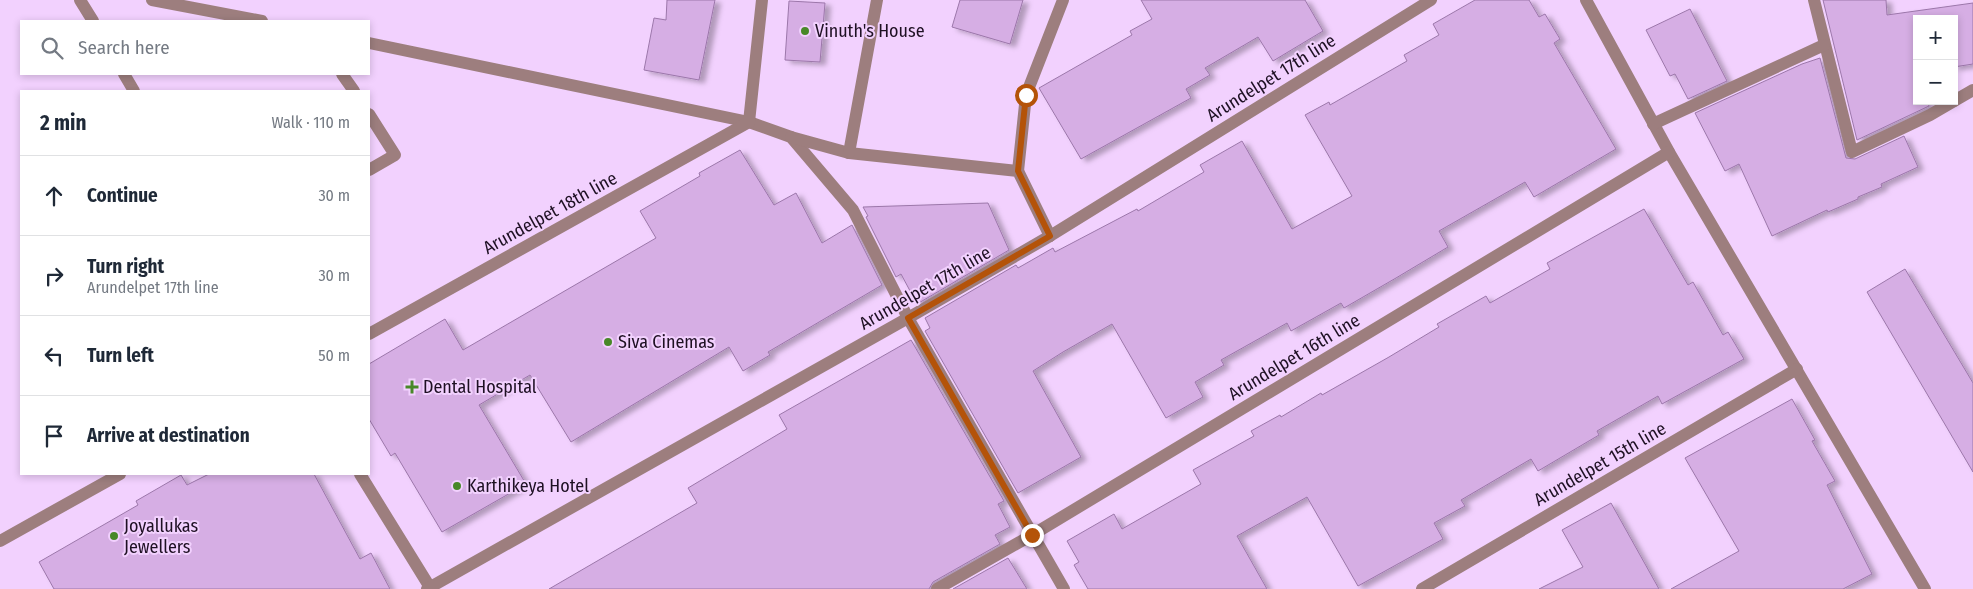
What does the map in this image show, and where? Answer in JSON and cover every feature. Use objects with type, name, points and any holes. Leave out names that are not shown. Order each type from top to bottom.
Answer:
[{"type":"street","points":[[80,0],[92,20]]},
{"type":"street","points":[[152,0],[257,20]]},
{"type":"street","points":[[749,122],[762,0]]},
{"type":"street","points":[[849,153],[877,0]]},
{"type":"street","points":[[1050,236],[1018,171],[1026,95],[1063,0]]},
{"type":"street","name":"Arundelpet 17th line","points":[[429,588],[1050,236],[1431,0]]},
{"type":"street","points":[[1586,0],[1653,124],[1920,587]]},
{"type":"street","points":[[1814,0],[1852,152],[1947,105]]},
{"type":"street","points":[[370,43],[749,122],[791,137],[849,153],[1018,171]]},
{"type":"street","points":[[1653,124],[1824,45]]},
{"type":"street","points":[[125,75],[133,90]]},
{"type":"street","points":[[343,75],[353,90]]},
{"type":"street","points":[[1958,99],[1973,90]]},
{"type":"street","points":[[370,116],[395,154],[370,169]]},
{"type":"street","name":"Arundelpet 18th line","points":[[370,333],[749,122]]},
{"type":"street","points":[[791,137],[853,210],[908,318],[1064,589]]},
{"type":"street","name":"Arundelpet 16th line","points":[[936,589],[1032,535],[1669,152]]},
{"type":"street","name":"Arundelpet 15th line","points":[[1422,589],[1796,369]]},
{"type":"street","points":[[0,541],[118,475]]},
{"type":"street","points":[[361,475],[429,588]]},
{"type":"building","points":[[667,0],[715,0],[699,80],[644,70],[654,18],[666,20]]},
{"type":"building","points":[[960,0],[1023,0],[1010,44],[952,27]]},
{"type":"building","points":[[1141,0],[1305,0],[1323,31],[1273,61],[1258,37],[1205,68],[1210,75],[1186,89],[1191,98],[1081,159],[1039,88],[1132,35],[1130,31],[1152,19]]},
{"type":"building","points":[[1475,0],[1529,0],[1539,17],[1545,14],[1560,39],[1554,43],[1616,149],[1534,197],[1525,182],[1439,231],[1448,247],[1396,278],[1344,308],[1341,303],[1291,331],[1287,323],[1221,360],[1224,365],[1195,382],[1203,397],[1166,418],[1112,324],[1063,352],[1033,371],[1081,457],[1018,493],[925,331],[930,328],[925,318],[1016,265],[1018,268],[1053,248],[1055,252],[1137,209],[1138,211],[1204,172],[1200,165],[1242,141],[1292,229],[1352,196],[1305,115],[1329,102],[1330,105],[1407,61],[1404,55],[1439,35],[1433,24]]},
{"type":"building","points":[[1823,0],[1886,0],[1887,15],[1973,3],[1973,64],[1958,66],[1958,15],[1913,15],[1913,105],[1929,106],[1857,140]]},
{"type":"building","name":"Vinuth's House","points":[[789,1],[825,3],[820,62],[785,60]]},
{"type":"building","points":[[1690,9],[1727,81],[1688,99],[1675,74],[1670,76],[1646,30]]},
{"type":"building","points":[[1820,58],[1846,158],[1855,159],[1904,136],[1918,167],[1881,184],[1882,187],[1858,197],[1858,199],[1828,212],[1827,210],[1772,236],[1739,164],[1725,171],[1695,113],[1802,64]]},
{"type":"building","points":[[740,150],[774,205],[796,193],[822,243],[852,225],[882,285],[768,352],[770,355],[743,371],[729,347],[571,442],[530,375],[479,405],[526,484],[442,532],[395,453],[391,456],[370,421],[370,363],[445,319],[463,350],[656,238],[640,211],[700,176],[699,173]]},
{"type":"building","points":[[988,203],[1009,250],[917,304],[901,274],[896,277],[866,217],[868,216],[863,207]]},
{"type":"building","points":[[1644,209],[1688,285],[1693,282],[1723,335],[1728,332],[1744,359],[1662,404],[1658,396],[1597,431],[1599,435],[1538,471],[1531,459],[1461,500],[1465,506],[1434,523],[1443,539],[1358,586],[1307,497],[1237,536],[1267,589],[1088,589],[1074,565],[1079,562],[1067,541],[1114,514],[1122,529],[1201,484],[1193,470],[1254,436],[1251,431],[1280,415],[1281,417],[1321,393],[1322,395],[1389,357],[1439,327],[1437,324],[1486,296],[1490,303],[1550,269],[1547,263]]},
{"type":"building","points":[[1905,269],[1973,383],[1973,472],[1867,292]]},
{"type":"building","points":[[911,340],[1004,501],[998,504],[1010,527],[995,535],[1000,544],[933,582],[929,589],[549,589],[697,503],[688,488],[787,429],[779,415]]},
{"type":"building","points":[[1792,399],[1815,440],[1812,441],[1835,481],[1827,485],[1872,574],[1843,589],[1671,589],[1739,551],[1685,458]]},
{"type":"building","points":[[181,475],[187,485],[207,475],[315,475],[360,559],[371,553],[390,589],[54,589],[39,562],[138,505],[136,501]]},
{"type":"building","points":[[1611,503],[1659,589],[1539,589],[1583,567],[1562,530]]},
{"type":"building","points":[[1008,558],[1027,589],[953,589]]},
{"type":"place","name":"Vinuth's House","points":[[805,31]]},
{"type":"place","name":"Siva Cinemas","points":[[608,342]]},
{"type":"place","name":"Dental Hospital","points":[[412,387]]},
{"type":"place","name":"Karthikeya Hotel","points":[[457,486]]},
{"type":"place","name":"Joyallukas Jewellers","points":[[114,536]]},
{"type":"route","points":[[1026,95],[1018,171],[1050,236],[908,318],[1032,535]]}]
